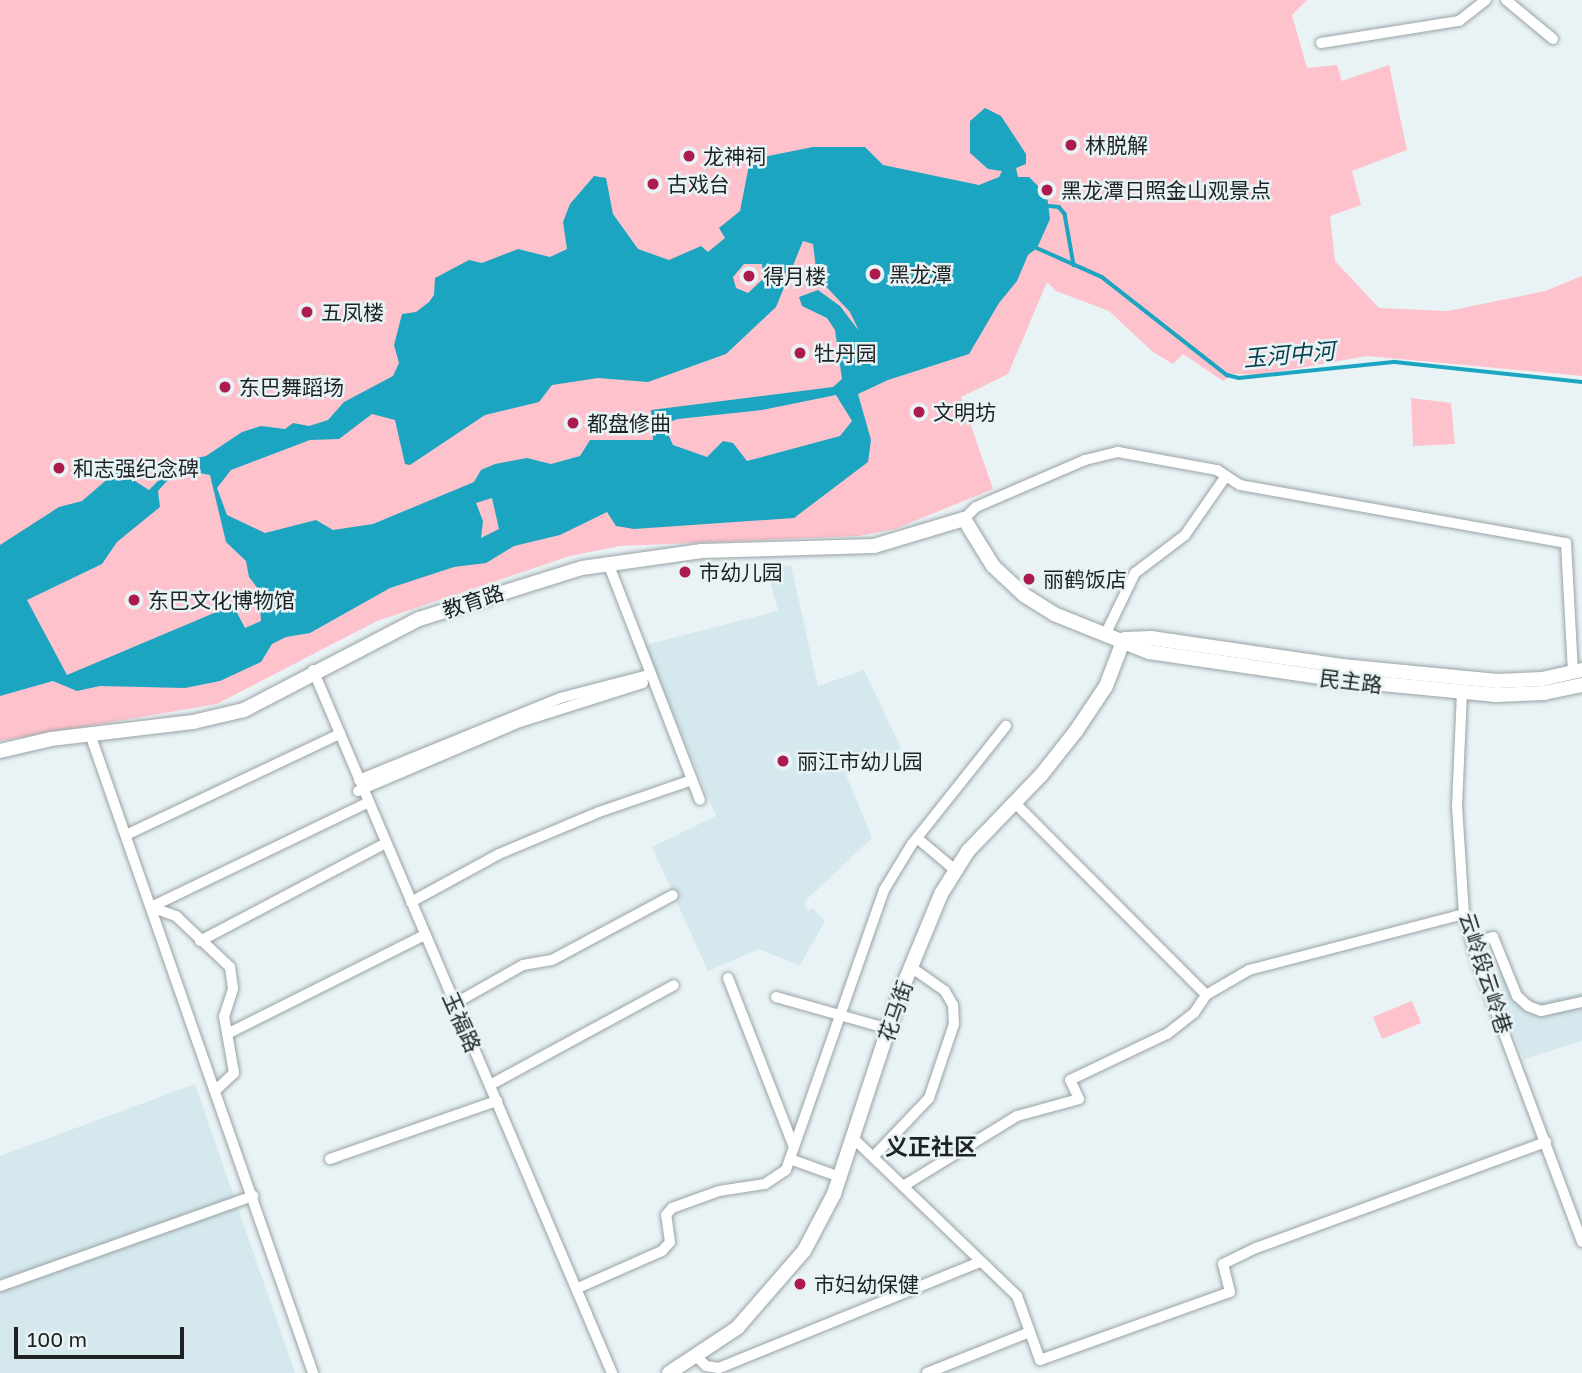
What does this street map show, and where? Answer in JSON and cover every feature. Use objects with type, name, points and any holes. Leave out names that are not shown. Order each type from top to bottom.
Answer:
[{"type":"main road","name":"教育路","points":[[0,751],[90,734],[228,715],[263,700],[313,670],[440,611],[608,563],[702,551],[874,546],[964,519]]},
{"type":"main road","name":"民主路","points":[[964,519],[993,566],[1013,586],[1054,614],[1124,639],[1149,652],[1201,661],[1462,692],[1527,695],[1582,685]]},
{"type":"main road","name":"民主路","points":[[1124,639],[1151,638],[1342,666],[1497,681],[1577,671]]},
{"type":"main road","name":"花马街","points":[[669,1373],[698,1358],[737,1328],[785,1278],[815,1233],[840,1177],[911,967],[955,870],[1042,774],[1091,708],[1106,686],[1124,639]]},
{"type":"street","points":[[1321,43],[1459,21],[1486,0]]},
{"type":"street","points":[[1506,0],[1553,39]]},
{"type":"street","points":[[964,519],[976,507],[1107,453],[1129,452],[1217,470],[1240,485],[1566,543],[1577,671]]},
{"type":"street","points":[[1106,633],[1135,573],[1185,535],[1226,476]]},
{"type":"street","points":[[608,563],[646,679],[700,800]]},
{"type":"street","name":"玉福路","points":[[313,670],[612,1373]]},
{"type":"street","points":[[359,780],[560,698],[646,679]]},
{"type":"street","points":[[358,792],[520,722],[646,679]]},
{"type":"street","name":"云岭段云岭巷","points":[[1462,692],[1457,806],[1464,914],[1472,943],[1582,1242]]},
{"type":"street","points":[[578,1288],[662,1251],[670,1242],[666,1215],[672,1208],[719,1191],[771,1182],[782,1175],[790,1159],[876,906],[917,838],[1006,726]]},
{"type":"street","points":[[90,734],[313,1373]]},
{"type":"street","points":[[126,835],[340,734]]},
{"type":"street","points":[[411,902],[499,854],[599,812],[692,780]]},
{"type":"street","points":[[151,907],[369,802]]},
{"type":"street","points":[[1014,803],[1206,995]]},
{"type":"street","points":[[917,838],[955,870]]},
{"type":"street","points":[[200,941],[386,843]]},
{"type":"street","points":[[454,1004],[523,965],[552,960],[673,895]]},
{"type":"street","points":[[151,907],[176,916],[200,941],[219,952],[233,976],[224,1016],[234,1073],[216,1090]]},
{"type":"street","points":[[905,1185],[1017,1116],[1079,1099],[1070,1080],[1167,1034],[1194,1013],[1206,995],[1273,961],[1464,914]]},
{"type":"street","points":[[226,1034],[425,935]]},
{"type":"street","points":[[1472,943],[1493,937],[1517,996],[1528,1006],[1541,1011],[1582,1002]]},
{"type":"street","points":[[874,1156],[929,1098],[954,1024],[953,1005],[944,991],[911,967]]},
{"type":"street","points":[[728,978],[794,1147]]},
{"type":"street","points":[[490,1086],[674,985]]},
{"type":"street","points":[[776,997],[889,1029]]},
{"type":"street","points":[[330,1159],[497,1101]]},
{"type":"street","points":[[853,1138],[905,1185],[1017,1296],[1040,1360],[1230,1292],[1223,1264],[1242,1254],[1546,1142]]},
{"type":"street","points":[[790,1159],[840,1177]]},
{"type":"street","points":[[0,1286],[253,1196]]},
{"type":"street","points":[[698,1358],[718,1371],[980,1262]]},
{"type":"street","points":[[927,1373],[1030,1332]]},
{"type":"shaded area","points":[[0,0],[1307,0],[1292,15],[1307,68],[1337,65],[1342,81],[1389,65],[1407,150],[1352,171],[1361,205],[1330,216],[1335,261],[1379,308],[1448,311],[1545,291],[1582,276],[1582,376],[1367,356],[1260,375],[1233,374],[1223,381],[1183,354],[1173,364],[1153,352],[1109,311],[1056,291],[1047,282],[1008,374],[961,397],[993,489],[895,529],[858,536],[620,546],[570,556],[377,621],[217,704],[0,741]]},
{"type":"shaded area","points":[[1411,398],[1451,403],[1455,444],[1413,446]]},
{"type":"shaded area","name":"丽江市幼儿园","points":[[791,565],[818,686],[864,670],[901,748],[846,775],[872,838],[804,902],[808,911],[812,908],[825,921],[800,965],[758,949],[708,971],[652,847],[716,816],[645,645],[778,611],[767,570]]},
{"type":"shaded area","points":[[1511,968],[1523,999],[1538,1002],[1582,993],[1582,1041],[1524,1059],[1492,976]]},
{"type":"shaded area","points":[[1412,1001],[1421,1023],[1382,1039],[1373,1017]]},
{"type":"shaded area","points":[[195,1084],[295,1373],[0,1373],[0,1156]]},
{"type":"water","points":[[985,108],[1001,116],[1026,154],[1026,164],[1016,168],[1018,177],[1029,177],[1047,195],[1050,219],[1037,248],[1028,255],[1017,281],[999,303],[969,354],[888,380],[858,394],[871,440],[868,462],[794,518],[634,529],[616,526],[607,512],[560,535],[514,546],[486,563],[454,567],[390,588],[310,633],[286,637],[272,644],[261,662],[220,681],[185,688],[100,686],[77,691],[53,681],[0,696],[0,545],[59,507],[82,501],[118,470],[149,490],[177,462],[206,456],[242,432],[261,426],[285,429],[293,423],[309,426],[328,420],[344,402],[393,376],[399,363],[394,345],[402,314],[416,312],[429,302],[434,295],[435,278],[469,260],[482,263],[518,249],[550,257],[567,249],[563,222],[570,204],[594,176],[606,178],[613,214],[638,249],[669,260],[701,246],[708,252],[725,238],[719,228],[740,211],[749,165],[763,157],[813,147],[865,147],[883,165],[979,185],[999,177],[1002,171],[988,169],[970,153],[970,121]],"holes":[[[803,241],[813,244],[817,277],[850,312],[859,331],[840,306],[818,290],[799,297],[802,306],[827,318],[835,330],[842,379],[833,387],[651,410],[653,440],[590,440],[580,456],[551,464],[527,458],[495,464],[481,470],[474,482],[373,524],[333,530],[316,520],[265,533],[227,515],[217,488],[231,470],[310,440],[339,439],[372,414],[395,420],[405,464],[410,465],[485,415],[539,402],[552,385],[598,378],[648,382],[726,354],[776,307]],[[744,264],[762,264],[763,279],[748,293],[736,288],[733,277]],[[836,395],[852,421],[840,436],[747,461],[733,443],[723,441],[707,457],[673,445],[668,434],[669,422],[678,419],[762,410]],[[194,472],[210,475],[226,542],[246,561],[249,577],[259,590],[261,621],[245,628],[233,605],[67,675],[27,600],[102,564],[117,542],[160,507],[158,491],[167,481]],[[492,498],[499,529],[481,538],[483,521],[476,503]]]},
{"type":"waterway","points":[[1049,206],[1059,207],[1065,214],[1074,265]]},
{"type":"waterway","name":"玉河中河","points":[[1037,248],[1102,277],[1227,375],[1239,378],[1395,362],[1582,382]]},
{"type":"place","name":"林脱解","points":[[1071,145]]},
{"type":"place","name":"龙神祠","points":[[689,156]]},
{"type":"place","name":"古戏台","points":[[653,184]]},
{"type":"place","name":"黑龙潭日照金山观景点","points":[[1047,190]]},
{"type":"place","name":"黑龙潭","points":[[875,274]]},
{"type":"place","name":"得月楼","points":[[749,276]]},
{"type":"place","name":"五凤楼","points":[[307,312]]},
{"type":"place","name":"牡丹园","points":[[800,353]]},
{"type":"place","name":"东巴舞蹈场","points":[[225,387]]},
{"type":"place","name":"文明坊","points":[[919,412]]},
{"type":"place","name":"都盘修曲","points":[[573,423]]},
{"type":"place","name":"和志强纪念碑","points":[[59,468]]},
{"type":"place","name":"市幼儿园","points":[[685,572]]},
{"type":"place","name":"丽鹤饭店","points":[[1029,579]]},
{"type":"place","name":"东巴文化博物馆","points":[[134,600]]},
{"type":"place","name":"丽江市幼儿园","points":[[783,761]]},
{"type":"place","name":"市妇幼保健","points":[[800,1284]]},
{"type":"district","name":"义正社区","points":[[931,1146]]}]
